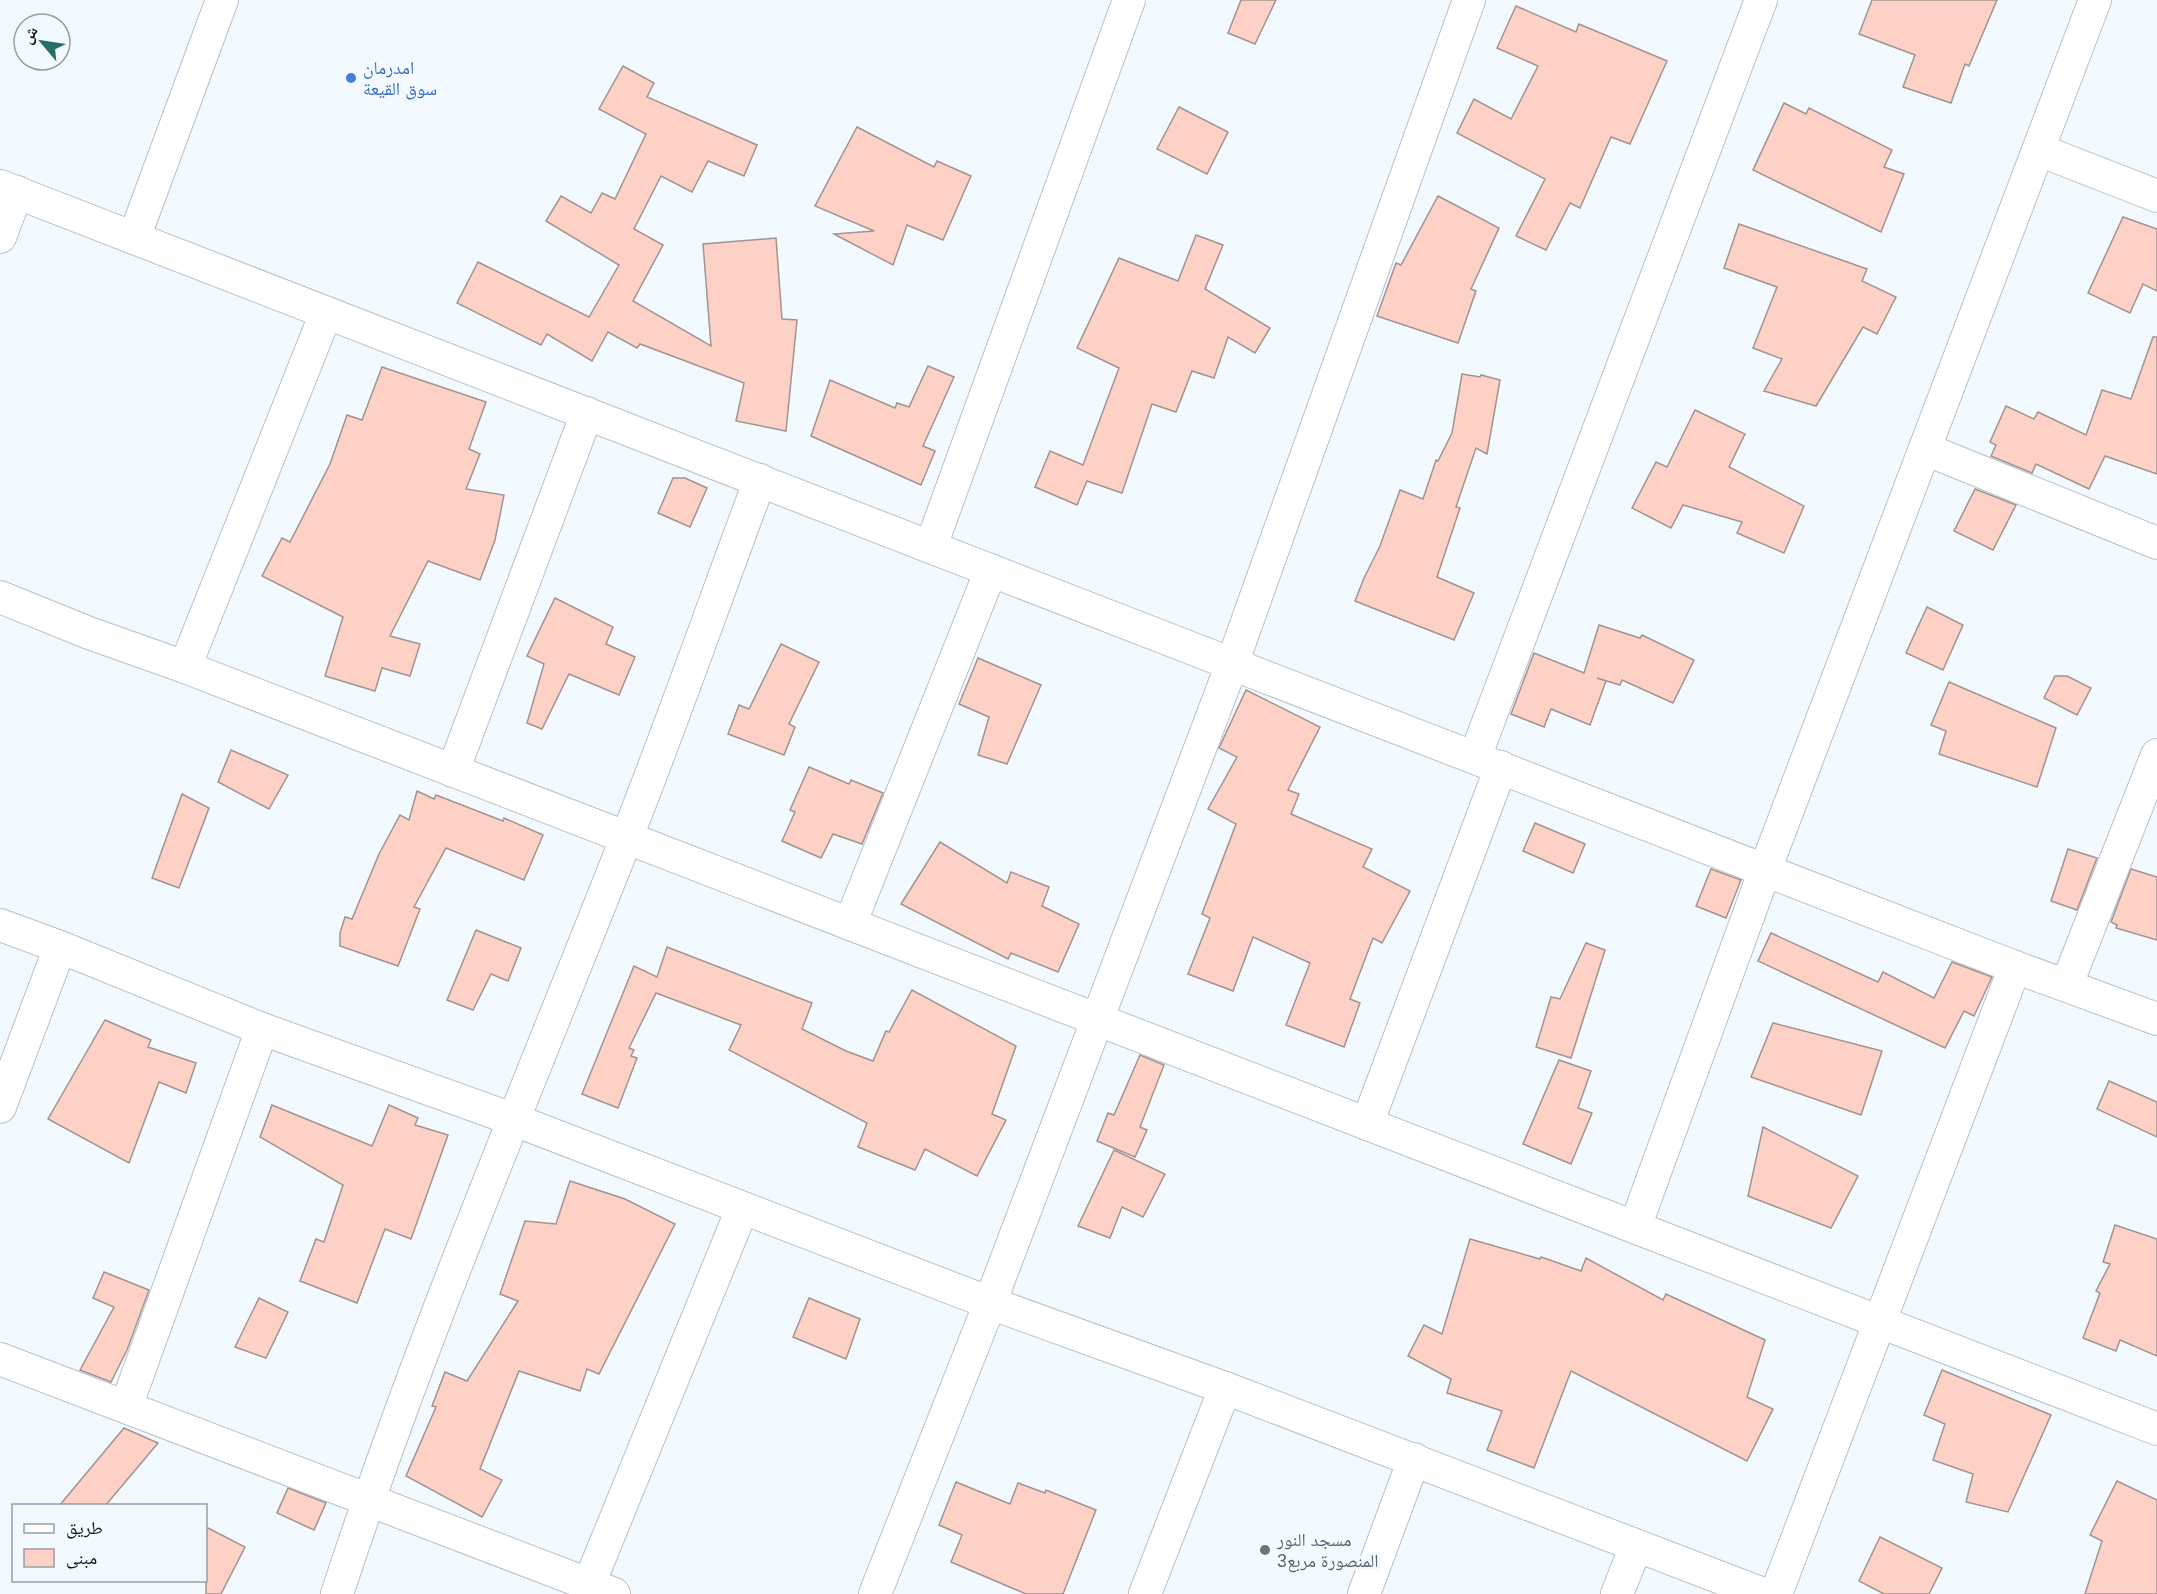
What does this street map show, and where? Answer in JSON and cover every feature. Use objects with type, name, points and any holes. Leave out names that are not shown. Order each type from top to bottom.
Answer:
[{"type":"street","points":[[134,238],[222,0]]},
{"type":"street","points":[[931,546],[1129,0]]},
{"type":"street","points":[[875,1594],[990,1303],[1232,664],[1469,0]]},
{"type":"street","points":[[1366,1124],[1488,762],[1761,0]]},
{"type":"street","points":[[1635,1227],[1766,870],[2095,0]]},
{"type":"street","points":[[2039,150],[2157,196]]},
{"type":"street","points":[[0,237],[9,189],[2015,967],[2067,984],[2157,1019]]},
{"type":"street","points":[[185,667],[326,312]]},
{"type":"street","points":[[453,771],[587,413]]},
{"type":"street","points":[[1925,449],[2157,543]]},
{"type":"street","points":[[337,1594],[368,1500],[513,1119],[627,838],[760,480]]},
{"type":"street","points":[[850,924],[991,570]]},
{"type":"street","points":[[0,597],[2157,1429]]},
{"type":"street","points":[[2067,984],[2157,755]]},
{"type":"street","points":[[0,925],[262,1029],[513,1119],[742,1209],[1414,1459],[1763,1594]]},
{"type":"street","points":[[0,1107],[60,947]]},
{"type":"street","points":[[1776,1594],[2015,967]]},
{"type":"street","points":[[126,1407],[262,1029]]},
{"type":"street","points":[[0,1359],[601,1589],[742,1209]]},
{"type":"street","points":[[1145,1594],[1225,1388]]},
{"type":"street","points":[[1364,1594],[1414,1459]]},
{"type":"street","points":[[1617,1594],[1636,1546]]},
{"type":"building","points":[[1241,0],[1276,0],[1255,44],[1228,33]]},
{"type":"building","points":[[1872,0],[1997,0],[1969,66],[1965,64],[1951,103],[1903,87],[1915,55],[1859,34]]},
{"type":"building","points":[[1516,6],[1576,32],[1579,24],[1667,61],[1630,144],[1611,137],[1580,208],[1570,203],[1546,250],[1516,236],[1545,179],[1457,133],[1474,99],[1511,119],[1538,66],[1497,48]]},
{"type":"building","points":[[623,66],[654,83],[647,97],[757,145],[744,176],[708,161],[692,192],[661,176],[634,229],[663,245],[633,301],[711,346],[703,244],[776,238],[782,319],[797,320],[786,431],[736,421],[744,383],[640,344],[637,348],[608,332],[592,361],[547,334],[541,345],[457,303],[478,262],[589,317],[619,265],[546,221],[561,196],[591,213],[602,193],[615,199],[646,134],[599,109]]},
{"type":"building","points":[[1784,103],[1806,114],[1809,108],[1892,150],[1884,167],[1904,174],[1881,232],[1753,170]]},
{"type":"building","points":[[1179,107],[1228,132],[1207,174],[1157,149]]},
{"type":"building","points":[[857,127],[934,167],[937,161],[971,176],[943,240],[907,225],[893,265],[834,234],[874,231],[815,206]]},
{"type":"building","points":[[1438,196],[1499,228],[1471,289],[1476,291],[1458,343],[1377,316],[1396,263],[1401,265]]},
{"type":"building","points":[[2123,217],[2157,229],[2157,291],[2143,284],[2130,313],[2088,293]]},
{"type":"building","points":[[1739,224],[1867,269],[1862,281],[1896,297],[1877,334],[1863,327],[1816,406],[1764,391],[1782,359],[1753,348],[1777,287],[1724,268]]},
{"type":"building","points":[[1196,235],[1223,245],[1205,289],[1270,328],[1255,353],[1228,337],[1214,378],[1192,371],[1176,412],[1152,404],[1122,493],[1087,481],[1077,505],[1035,487],[1050,451],[1083,465],[1119,368],[1077,348],[1119,258],[1178,281]]},
{"type":"building","points":[[2153,337],[2157,337],[2157,474],[2105,456],[2089,489],[2036,464],[2032,473],[1991,456],[1996,445],[1990,442],[2006,406],[2034,419],[2038,412],[2086,435],[2102,390],[2131,399]]},
{"type":"building","points":[[928,366],[954,377],[923,446],[935,451],[921,485],[811,436],[830,380],[895,408],[897,403],[909,407]]},
{"type":"building","points":[[382,367],[486,402],[469,449],[480,454],[466,489],[504,495],[495,540],[480,580],[428,561],[390,636],[420,644],[410,676],[382,668],[375,691],[325,676],[343,617],[262,576],[282,538],[290,542],[330,464],[347,415],[362,420]]},
{"type":"building","points":[[1462,374],[1480,377],[1481,375],[1500,380],[1487,454],[1476,448],[1456,507],[1460,508],[1437,577],[1474,593],[1454,640],[1355,601],[1380,546],[1400,490],[1423,499],[1436,460],[1438,461],[1452,433]]},
{"type":"building","points":[[1695,410],[1745,434],[1729,467],[1804,506],[1784,553],[1737,533],[1742,522],[1683,505],[1671,528],[1632,508],[1656,462],[1667,467]]},
{"type":"building","points":[[673,478],[685,478],[707,488],[690,527],[658,513]]},
{"type":"building","points":[[1975,489],[2016,505],[1993,550],[1954,531]]},
{"type":"building","points":[[555,598],[613,627],[606,644],[635,657],[619,695],[569,674],[542,729],[527,723],[544,664],[527,656]]},
{"type":"building","points":[[1927,607],[1963,625],[1943,670],[1906,653]]},
{"type":"building","points":[[1599,625],[1640,638],[1642,635],[1694,660],[1673,703],[1622,680],[1620,685],[1597,678],[1606,681],[1590,725],[1551,709],[1544,727],[1511,714],[1534,653],[1584,673]]},
{"type":"building","points":[[781,644],[819,662],[789,724],[795,727],[784,755],[728,734],[739,705],[749,709]]},
{"type":"building","points":[[978,658],[1041,685],[1007,764],[978,755],[989,717],[959,704]]},
{"type":"building","points":[[2055,676],[2067,676],[2091,688],[2077,715],[2044,698]]},
{"type":"building","points":[[1949,682],[2056,728],[2037,787],[1939,754],[1946,731],[1931,725]]},
{"type":"building","points":[[1246,690],[1320,727],[1288,790],[1299,794],[1291,814],[1372,849],[1363,867],[1410,891],[1382,943],[1373,938],[1350,999],[1360,1003],[1344,1047],[1286,1025],[1310,963],[1253,937],[1233,991],[1188,974],[1210,918],[1202,914],[1236,824],[1208,809],[1237,757],[1219,748]]},
{"type":"building","points":[[231,750],[288,775],[269,809],[218,782]]},
{"type":"building","points":[[809,767],[849,784],[851,780],[883,793],[862,844],[833,834],[821,858],[782,841],[795,812],[790,810]]},
{"type":"building","points":[[417,791],[434,799],[436,795],[503,821],[504,818],[543,835],[524,880],[446,848],[414,907],[420,909],[398,966],[340,946],[340,933],[345,917],[352,919],[379,854],[400,815],[409,820]]},
{"type":"building","points":[[182,794],[209,808],[179,888],[152,878]]},
{"type":"building","points":[[1535,823],[1585,844],[1573,873],[1523,851]]},
{"type":"building","points":[[940,842],[1007,883],[1011,872],[1049,887],[1042,906],[1079,924],[1058,972],[1011,953],[1008,959],[901,904]]},
{"type":"building","points":[[2068,849],[2097,858],[2077,910],[2051,901]]},
{"type":"building","points":[[1711,869],[1741,880],[1726,918],[1696,906]]},
{"type":"building","points":[[2131,869],[2157,877],[2157,940],[2116,928],[2117,925],[2111,922]]},
{"type":"building","points":[[476,930],[521,948],[508,981],[491,974],[473,1010],[447,1000]]},
{"type":"building","points":[[1771,933],[1878,982],[1883,972],[1934,998],[1952,962],[1992,977],[1974,1016],[1964,1011],[1945,1048],[1758,961]]},
{"type":"building","points":[[1586,943],[1605,950],[1571,1058],[1536,1047],[1551,997],[1560,999]]},
{"type":"building","points":[[667,947],[812,1003],[802,1029],[846,1051],[873,1061],[886,1031],[889,1032],[912,990],[1016,1046],[992,1114],[1006,1120],[977,1176],[925,1149],[915,1170],[858,1147],[867,1123],[729,1050],[741,1025],[656,993],[629,1048],[634,1050],[631,1056],[637,1058],[618,1108],[582,1094],[634,966],[657,977]]},
{"type":"building","points":[[105,1020],[151,1040],[148,1047],[196,1063],[186,1093],[159,1082],[129,1163],[48,1119]]},
{"type":"building","points":[[1773,1023],[1882,1051],[1861,1115],[1751,1077]]},
{"type":"building","points":[[1140,1055],[1164,1065],[1140,1127],[1147,1130],[1135,1157],[1097,1141],[1108,1113],[1114,1115]]},
{"type":"building","points":[[1559,1060],[1591,1071],[1578,1108],[1592,1113],[1571,1164],[1523,1144]]},
{"type":"building","points":[[2109,1081],[2157,1102],[2157,1137],[2097,1109]]},
{"type":"building","points":[[272,1105],[372,1146],[389,1105],[418,1118],[415,1125],[448,1135],[411,1239],[385,1229],[357,1303],[300,1281],[316,1239],[324,1242],[343,1185],[260,1137]]},
{"type":"building","points":[[1763,1127],[1858,1176],[1831,1228],[1748,1196]]},
{"type":"building","points":[[1114,1150],[1165,1174],[1143,1217],[1122,1207],[1110,1238],[1078,1226]]},
{"type":"building","points":[[570,1181],[625,1199],[675,1224],[599,1374],[587,1369],[580,1391],[519,1371],[480,1469],[502,1480],[482,1517],[406,1476],[436,1407],[432,1406],[445,1372],[467,1381],[518,1301],[500,1294],[525,1221],[556,1224]]},
{"type":"building","points":[[2115,1225],[2157,1239],[2157,1356],[2120,1340],[2116,1351],[2083,1338],[2100,1293],[2096,1291],[2110,1264],[2103,1262]]},
{"type":"building","points":[[1470,1239],[1540,1259],[1541,1257],[1581,1271],[1586,1258],[1663,1300],[1666,1294],[1765,1340],[1747,1397],[1773,1409],[1747,1461],[1571,1371],[1534,1468],[1487,1450],[1502,1411],[1447,1393],[1451,1379],[1408,1356],[1424,1325],[1442,1334]]},
{"type":"building","points":[[104,1272],[149,1290],[127,1350],[111,1382],[80,1370],[114,1307],[93,1298]]},
{"type":"building","points":[[259,1298],[288,1312],[266,1358],[235,1347]]},
{"type":"building","points":[[809,1298],[860,1319],[846,1359],[793,1337]]},
{"type":"building","points":[[1942,1370],[2051,1415],[2008,1512],[1966,1502],[1973,1474],[1933,1460],[1945,1424],[1924,1415]]},
{"type":"building","points":[[124,1428],[158,1443],[107,1504],[61,1504]]},
{"type":"building","points":[[2117,1481],[2157,1500],[2157,1594],[2085,1594],[2102,1541],[2090,1535]]},
{"type":"building","points":[[956,1482],[1010,1504],[1018,1483],[1045,1493],[1046,1490],[1096,1510],[1063,1594],[1026,1594],[951,1562],[962,1535],[939,1525]]},
{"type":"building","points":[[288,1488],[326,1503],[314,1530],[277,1513]]},
{"type":"building","points":[[207,1528],[245,1547],[221,1594],[206,1594]]},
{"type":"building","points":[[1880,1537],[1942,1568],[1929,1594],[1884,1594],[1859,1581]]},
{"type":"place","name":"امدرمان سوق القيعة","points":[[351,78]]},
{"type":"place","name":"مسجد النور المنصورة مربع3","points":[[1265,1550]]}]
